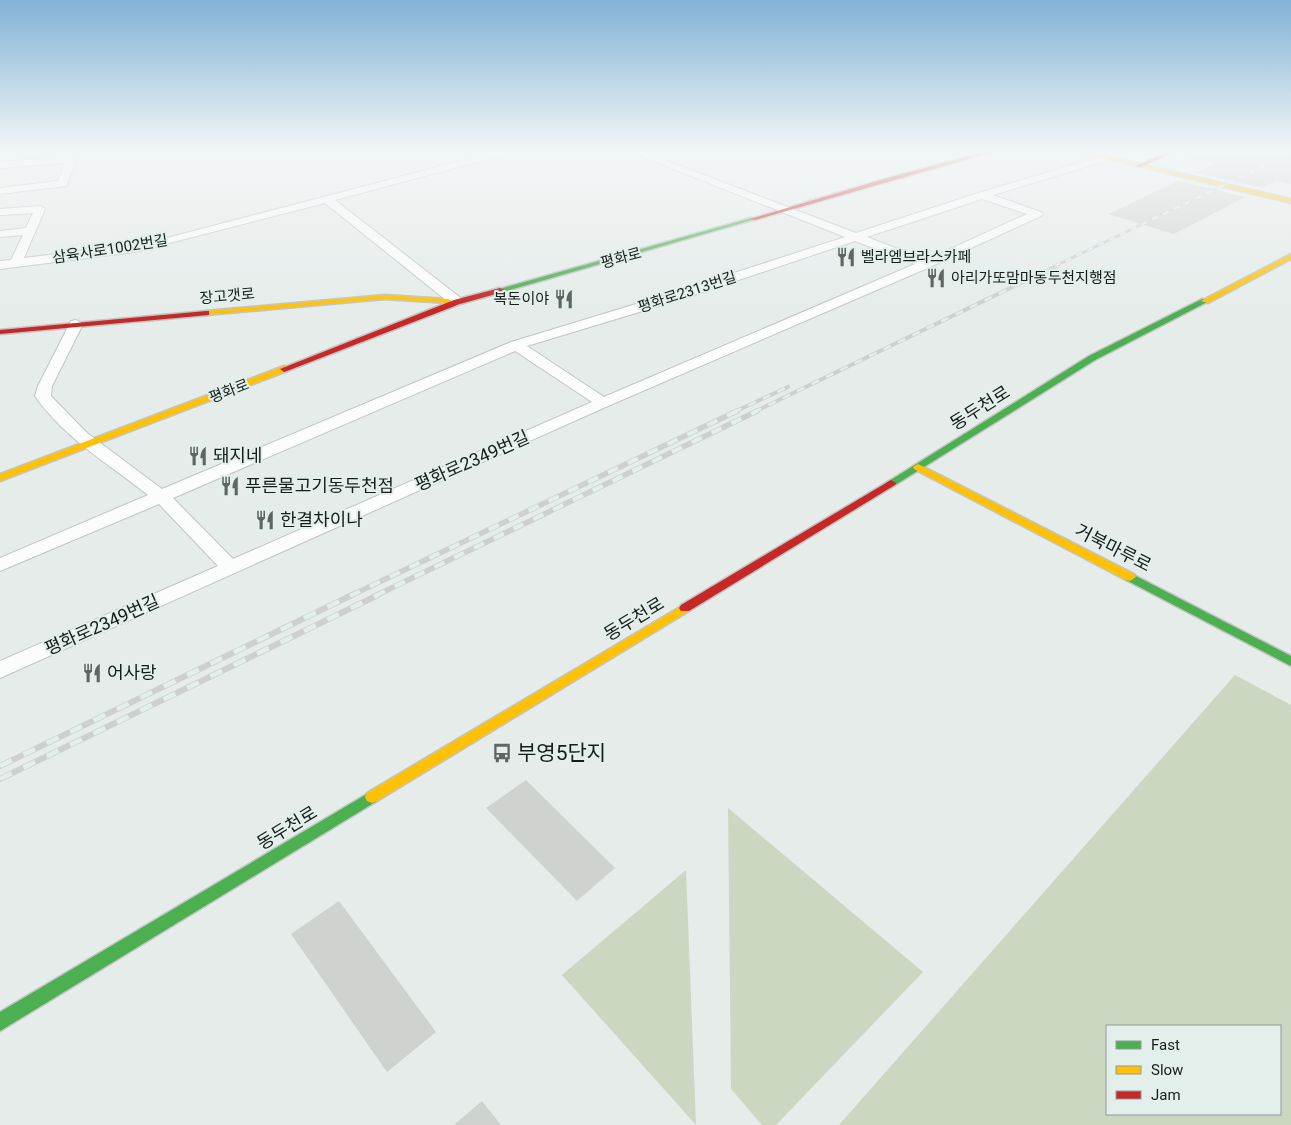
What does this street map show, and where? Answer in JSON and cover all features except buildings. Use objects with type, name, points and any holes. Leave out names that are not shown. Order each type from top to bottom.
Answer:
[{"type":"street","name":"삼육사로1002번길","points":[[0,265],[135,248],[168,241],[306,204]]},
{"type":"street","points":[[333,204],[457,302]]},
{"type":"street","points":[[767,204],[926,264]]},
{"type":"street","name":"평화로","points":[[0,478],[457,302],[649,250],[807,204]]},
{"type":"street","name":"평화로2313번길","points":[[516,345],[674,297],[957,204]]},
{"type":"street","points":[[0,565],[516,345],[604,403],[1037,214],[1007,204]]},
{"type":"street","points":[[0,212],[40,209],[16,263]]},
{"type":"street","points":[[0,234],[31,231]]},
{"type":"street","name":"동두천로","points":[[0,1022],[918,467],[1092,358],[1291,256]]},
{"type":"street","points":[[1276,265],[1291,270]]},
{"type":"street","name":"장고갯로","points":[[0,332],[385,297],[457,302]]},
{"type":"street","points":[[76,324],[45,386],[43,396],[51,408],[92,444],[160,496],[232,568]]},
{"type":"street","name":"평화로2349번길","points":[[0,670],[604,403]]},
{"type":"street","name":"거북마루로","points":[[918,467],[1291,661]]},
{"type":"green space","points":[[1235,675],[1291,705],[1291,1125],[839,1125]]},
{"type":"green space","points":[[728,808],[923,972],[776,1125],[762,1125],[731,1089]]},
{"type":"green space","points":[[686,870],[696,1125],[562,975]]},
{"type":"railway","points":[[1055,266],[1186,204]]},
{"type":"railway","points":[[754,412],[1058,265]]},
{"type":"railway","points":[[734,412],[788,387]]},
{"type":"railway","points":[[350,596],[737,411]]},
{"type":"railway","points":[[375,596],[757,411]]},
{"type":"railway","points":[[0,766],[352,595]]},
{"type":"railway","points":[[0,779],[378,595]]},
{"type":"traffic: fast","points":[[500,290],[753,219]]},
{"type":"traffic: fast","points":[[891,483],[1092,358],[1205,301]]},
{"type":"traffic: fast","points":[[1130,577],[1291,661]]},
{"type":"traffic: fast","points":[[0,1022],[372,797]]},
{"type":"traffic: slow","points":[[1205,301],[1291,256]]},
{"type":"traffic: slow","points":[[206,313],[385,297],[448,301]]},
{"type":"traffic: slow","points":[[0,478],[284,369]]},
{"type":"traffic: slow","points":[[918,467],[1130,577]]},
{"type":"traffic: slow","points":[[372,797],[685,608]]},
{"type":"traffic: jam","points":[[753,219],[806,204]]},
{"type":"traffic: jam","points":[[284,369],[457,302],[500,290]]},
{"type":"traffic: jam","points":[[0,332],[206,313]]},
{"type":"traffic: jam","points":[[685,608],[891,483]]},
{"type":"place","name":"벨라엠브라스카페","points":[[846,257]]},
{"type":"place","name":"아리가또맘마동두천지행점","points":[[936,278]]},
{"type":"place","name":"복돈이야","points":[[564,299]]},
{"type":"place","name":"돼지네","points":[[198,456]]},
{"type":"place","name":"푸른물고기동두천점","points":[[230,486]]},
{"type":"place","name":"한결차이나","points":[[265,520]]},
{"type":"place","name":"어사랑","points":[[92,673]]},
{"type":"place","name":"부영5단지","points":[[502,753]]}]
